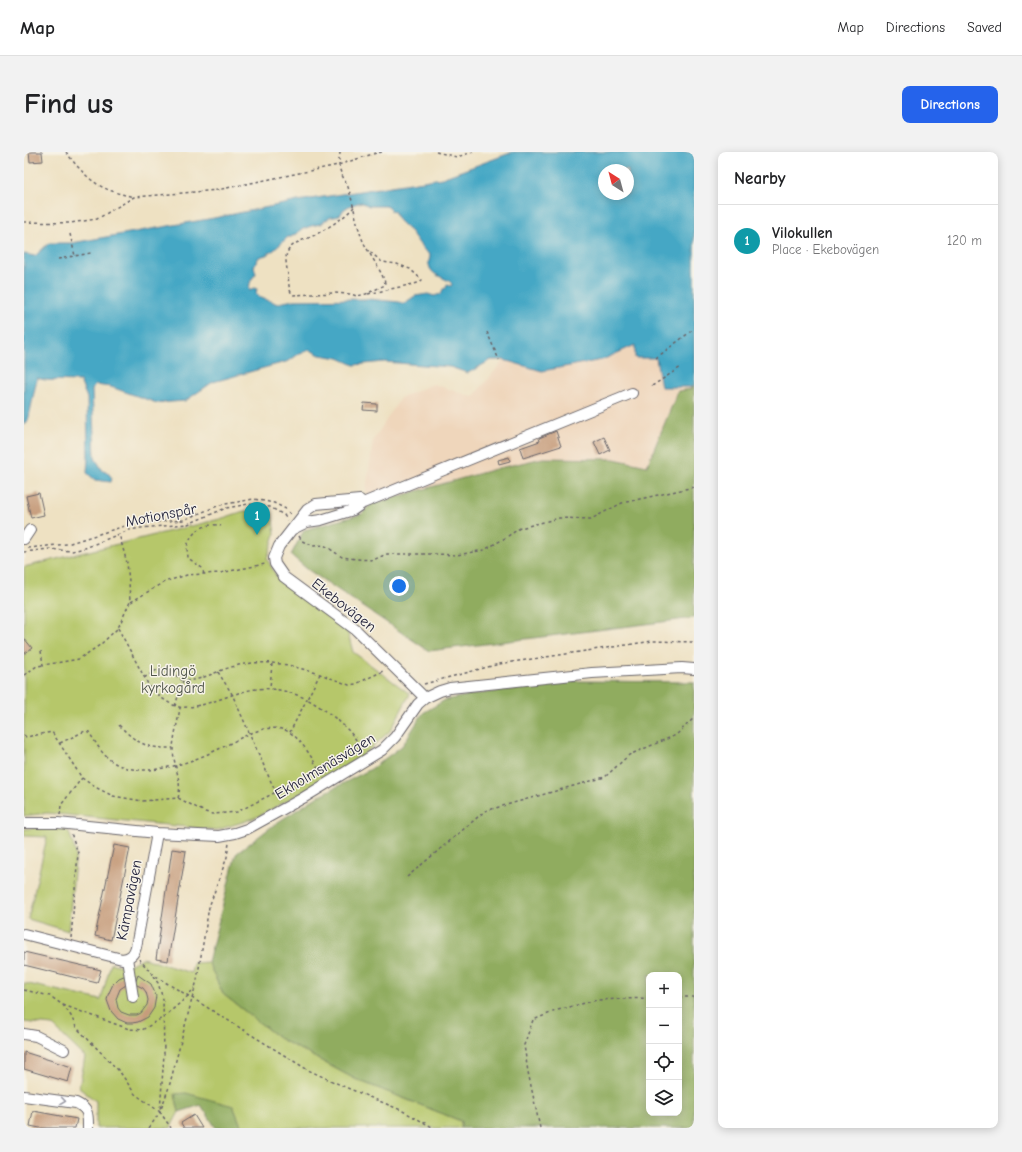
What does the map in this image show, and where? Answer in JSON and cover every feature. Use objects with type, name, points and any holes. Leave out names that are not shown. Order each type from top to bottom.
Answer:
[{"type":"street","points":[[294,526],[321,520],[353,510],[363,503],[632,393]]},
{"type":"street","points":[[274,558],[279,546],[306,510],[316,504],[360,500],[363,503]]},
{"type":"street","points":[[24,539],[30,530]]},
{"type":"street","name":"Ekebovägen","points":[[274,558],[275,564],[284,577],[356,630],[425,698]]},
{"type":"street","name":"Ekholmsnäsvägen","points":[[24,823],[63,823],[157,833],[219,836],[235,834],[303,798],[382,750],[395,737],[415,707],[425,698],[440,691],[450,688],[592,673],[682,668],[694,669]]},
{"type":"street","name":"Kämpavägen","points":[[24,934],[122,959],[131,956],[157,833]]},
{"type":"street","points":[[131,956],[133,998]]},
{"type":"street","points":[[24,1034],[36,1036],[64,1050]]},
{"type":"street","points":[[24,1096],[76,1103],[83,1106],[86,1109],[88,1117],[88,1128]]},
{"type":"path","points":[[66,152],[81,171],[98,185],[110,191],[134,197],[217,190],[338,165],[383,152]]},
{"type":"path","points":[[340,152],[338,165],[348,188],[357,225],[367,248],[386,282],[382,287],[366,294]]},
{"type":"path","points":[[436,152],[457,157],[473,152]]},
{"type":"path","points":[[24,222],[70,223],[97,219],[134,197]]},
{"type":"path","points":[[354,208],[346,216],[302,240],[291,247],[287,252],[286,263],[291,293],[297,296],[334,293],[357,296],[418,283],[422,280],[410,269],[396,264],[382,262],[367,248]]},
{"type":"path","points":[[70,234],[75,256]]},
{"type":"path","points":[[58,259],[91,253]]},
{"type":"path","points":[[656,358],[694,329]]},
{"type":"path","points":[[487,332],[499,360]]},
{"type":"path","points":[[652,386],[681,367]]},
{"type":"path","points":[[24,548],[67,544],[132,524],[183,520],[220,505],[254,499],[274,502],[286,509],[293,517],[294,526],[302,541],[314,546],[324,545],[342,557],[373,560],[387,554],[457,555],[484,550],[520,528],[559,518],[590,519],[622,503],[694,487]]},
{"type":"path","name":"Motionspår","points":[[24,552],[48,550],[72,551],[85,548],[119,534],[141,528],[188,524],[226,508],[249,504],[270,507],[284,515],[294,526]]},
{"type":"path","points":[[204,574],[202,568],[188,558],[187,547],[191,538],[198,530],[215,524],[221,526]]},
{"type":"path","points":[[24,675],[37,666],[43,664],[79,658],[100,645],[118,628],[130,602],[127,563],[119,534]]},
{"type":"path","points":[[130,602],[164,582],[187,575],[220,572],[266,564],[274,558]]},
{"type":"path","points":[[24,734],[26,737],[52,732],[82,778],[95,787],[114,796],[142,801],[178,798],[212,814],[237,812],[276,793],[320,770],[354,746],[357,741],[351,733],[322,708],[295,694],[270,688],[232,694],[207,704],[180,708],[175,706],[155,693],[148,686],[118,628]]},
{"type":"path","points":[[413,687],[499,664],[653,641],[694,642]]},
{"type":"path","points":[[41,650],[43,664]]},
{"type":"path","points":[[144,678],[157,670],[165,668],[183,681],[196,680],[235,666],[272,662],[288,664],[349,685],[356,684],[383,671]]},
{"type":"path","points":[[270,688],[272,662]]},
{"type":"path","points":[[218,672],[232,694],[276,793]]},
{"type":"path","points":[[290,732],[320,674]]},
{"type":"path","points":[[175,706],[183,681]]},
{"type":"path","points":[[178,798],[180,786],[173,748],[180,708]]},
{"type":"path","points":[[407,877],[485,811],[605,777],[629,755],[676,735],[694,718]]},
{"type":"path","points":[[119,725],[133,739],[145,746],[173,748]]},
{"type":"path","points":[[60,743],[85,731],[89,732],[103,753],[114,763],[128,769],[141,771],[189,762],[250,734],[265,729],[278,729],[290,732],[307,749],[320,770]]},
{"type":"path","points":[[70,946],[78,853],[63,823],[60,805],[82,778]]},
{"type":"path","points":[[149,1128],[160,1112],[169,1087],[195,986],[209,907],[227,857],[230,837]]},
{"type":"path","points":[[131,956],[153,975],[308,1070],[345,1088],[401,1110],[434,1128]]},
{"type":"path","points":[[153,975],[158,983],[163,1000],[164,1017],[164,1054],[160,1112]]},
{"type":"path","points":[[24,990],[50,996],[63,1005],[129,1029],[142,1030],[164,1017],[188,996],[195,986]]},
{"type":"path","points":[[682,997],[694,997]]},
{"type":"path","points":[[540,1128],[524,1045],[533,1020],[558,1010],[597,1000],[646,998]]},
{"type":"path","points":[[63,1005],[71,1016],[76,1027],[120,1072],[135,1094],[160,1112],[171,1128]]},
{"type":"shaded area","points":[[635,345],[656,358],[662,387],[691,387],[691,389],[677,391],[647,467],[614,459],[543,458],[499,468],[371,504],[366,491],[373,441],[400,398],[433,384],[473,397],[504,360],[542,371],[602,360]]},
{"type":"green space","points":[[694,385],[694,618],[429,651],[307,569],[291,555],[304,530],[362,514],[371,504],[499,468],[543,458],[614,459],[647,466],[678,391],[691,389]]},
{"type":"green space","name":"Lidingö kyrkogård","points":[[244,511],[272,513],[275,534],[267,559],[280,582],[347,630],[353,652],[410,694],[390,731],[363,755],[307,790],[259,816],[217,830],[47,813],[24,816],[24,567],[220,519]]},
{"type":"green space","points":[[574,681],[694,682],[694,1128],[461,1128],[461,1121],[355,1079],[279,1038],[223,994],[208,962],[236,854],[275,824],[317,797],[371,769],[402,746],[423,713],[445,700]]},
{"type":"green space","points":[[60,826],[69,832],[76,853],[68,931],[28,919],[47,837],[24,836],[24,829]]},
{"type":"green space","points":[[143,958],[191,973],[193,963],[208,962],[223,994],[279,1038],[355,1079],[461,1121],[461,1128],[242,1128],[233,1106],[175,1094],[179,1112],[171,1128],[96,1128],[96,1101],[79,1088],[85,1057],[52,1025],[24,1022],[24,983],[101,1000],[111,963],[126,965]]},
{"type":"green space","points":[[186,1093],[233,1106],[242,1128],[216,1128],[201,1105],[179,1112],[175,1094]]},
{"type":"water","points":[[513,152],[694,152],[694,385],[691,387],[661,387],[656,358],[635,358],[635,345],[602,360],[542,371],[504,360],[491,360],[468,373],[450,367],[384,362],[354,365],[339,358],[320,355],[310,350],[300,353],[289,361],[213,382],[185,401],[157,403],[111,387],[95,385],[92,390],[95,458],[103,471],[108,473],[112,478],[111,482],[95,480],[87,473],[87,398],[80,381],[45,380],[37,378],[29,417],[24,426],[24,254],[35,256],[49,243],[72,243],[214,218],[298,201],[442,178]],"holes":[[[361,202],[369,206],[386,206],[390,208],[391,211],[395,212],[399,221],[411,232],[423,249],[430,255],[430,269],[450,282],[452,284],[451,286],[447,285],[441,294],[434,296],[428,294],[415,296],[403,304],[399,302],[368,299],[293,300],[277,304],[258,296],[256,293],[257,289],[254,288],[250,291],[250,284],[256,274],[254,266],[259,257],[274,250],[288,237],[291,237],[303,229],[320,224],[331,217],[341,214],[343,210],[349,206]]]},
{"type":"building","points":[[29,152],[42,152],[43,161],[30,162]]},
{"type":"building","points":[[364,403],[377,404],[377,411],[363,410]]},
{"type":"building","points":[[556,431],[561,446],[523,458],[520,448],[540,441],[539,438]]},
{"type":"building","points":[[604,437],[610,450],[600,455],[594,442]]},
{"type":"building","points":[[509,457],[510,461],[499,464],[498,460]]},
{"type":"building","points":[[39,493],[44,515],[31,518],[26,496]]},
{"type":"building","points":[[24,638],[32,648],[24,654]]},
{"type":"building","points":[[114,845],[130,848],[111,940],[95,936]]},
{"type":"building","points":[[172,849],[186,851],[168,961],[156,959]]},
{"type":"building","points":[[24,952],[101,970],[97,983],[24,965]]},
{"type":"building","points":[[126,975],[129,983],[120,989],[116,999],[118,1008],[121,1012],[129,1015],[137,1015],[141,1013],[147,1005],[148,1000],[146,992],[143,988],[135,984],[138,975],[151,984],[156,996],[154,1008],[148,1017],[138,1022],[127,1023],[118,1019],[111,1011],[107,1000],[113,984],[119,978]]},
{"type":"building","points":[[24,1052],[72,1067],[68,1082],[24,1069]]},
{"type":"building","points":[[33,1111],[77,1119],[75,1128],[40,1128],[30,1126]]},
{"type":"building","points":[[194,1115],[202,1128],[184,1128],[181,1123]]},
{"type":"place","name":"Vilokullen","points":[[257,535]]}]
